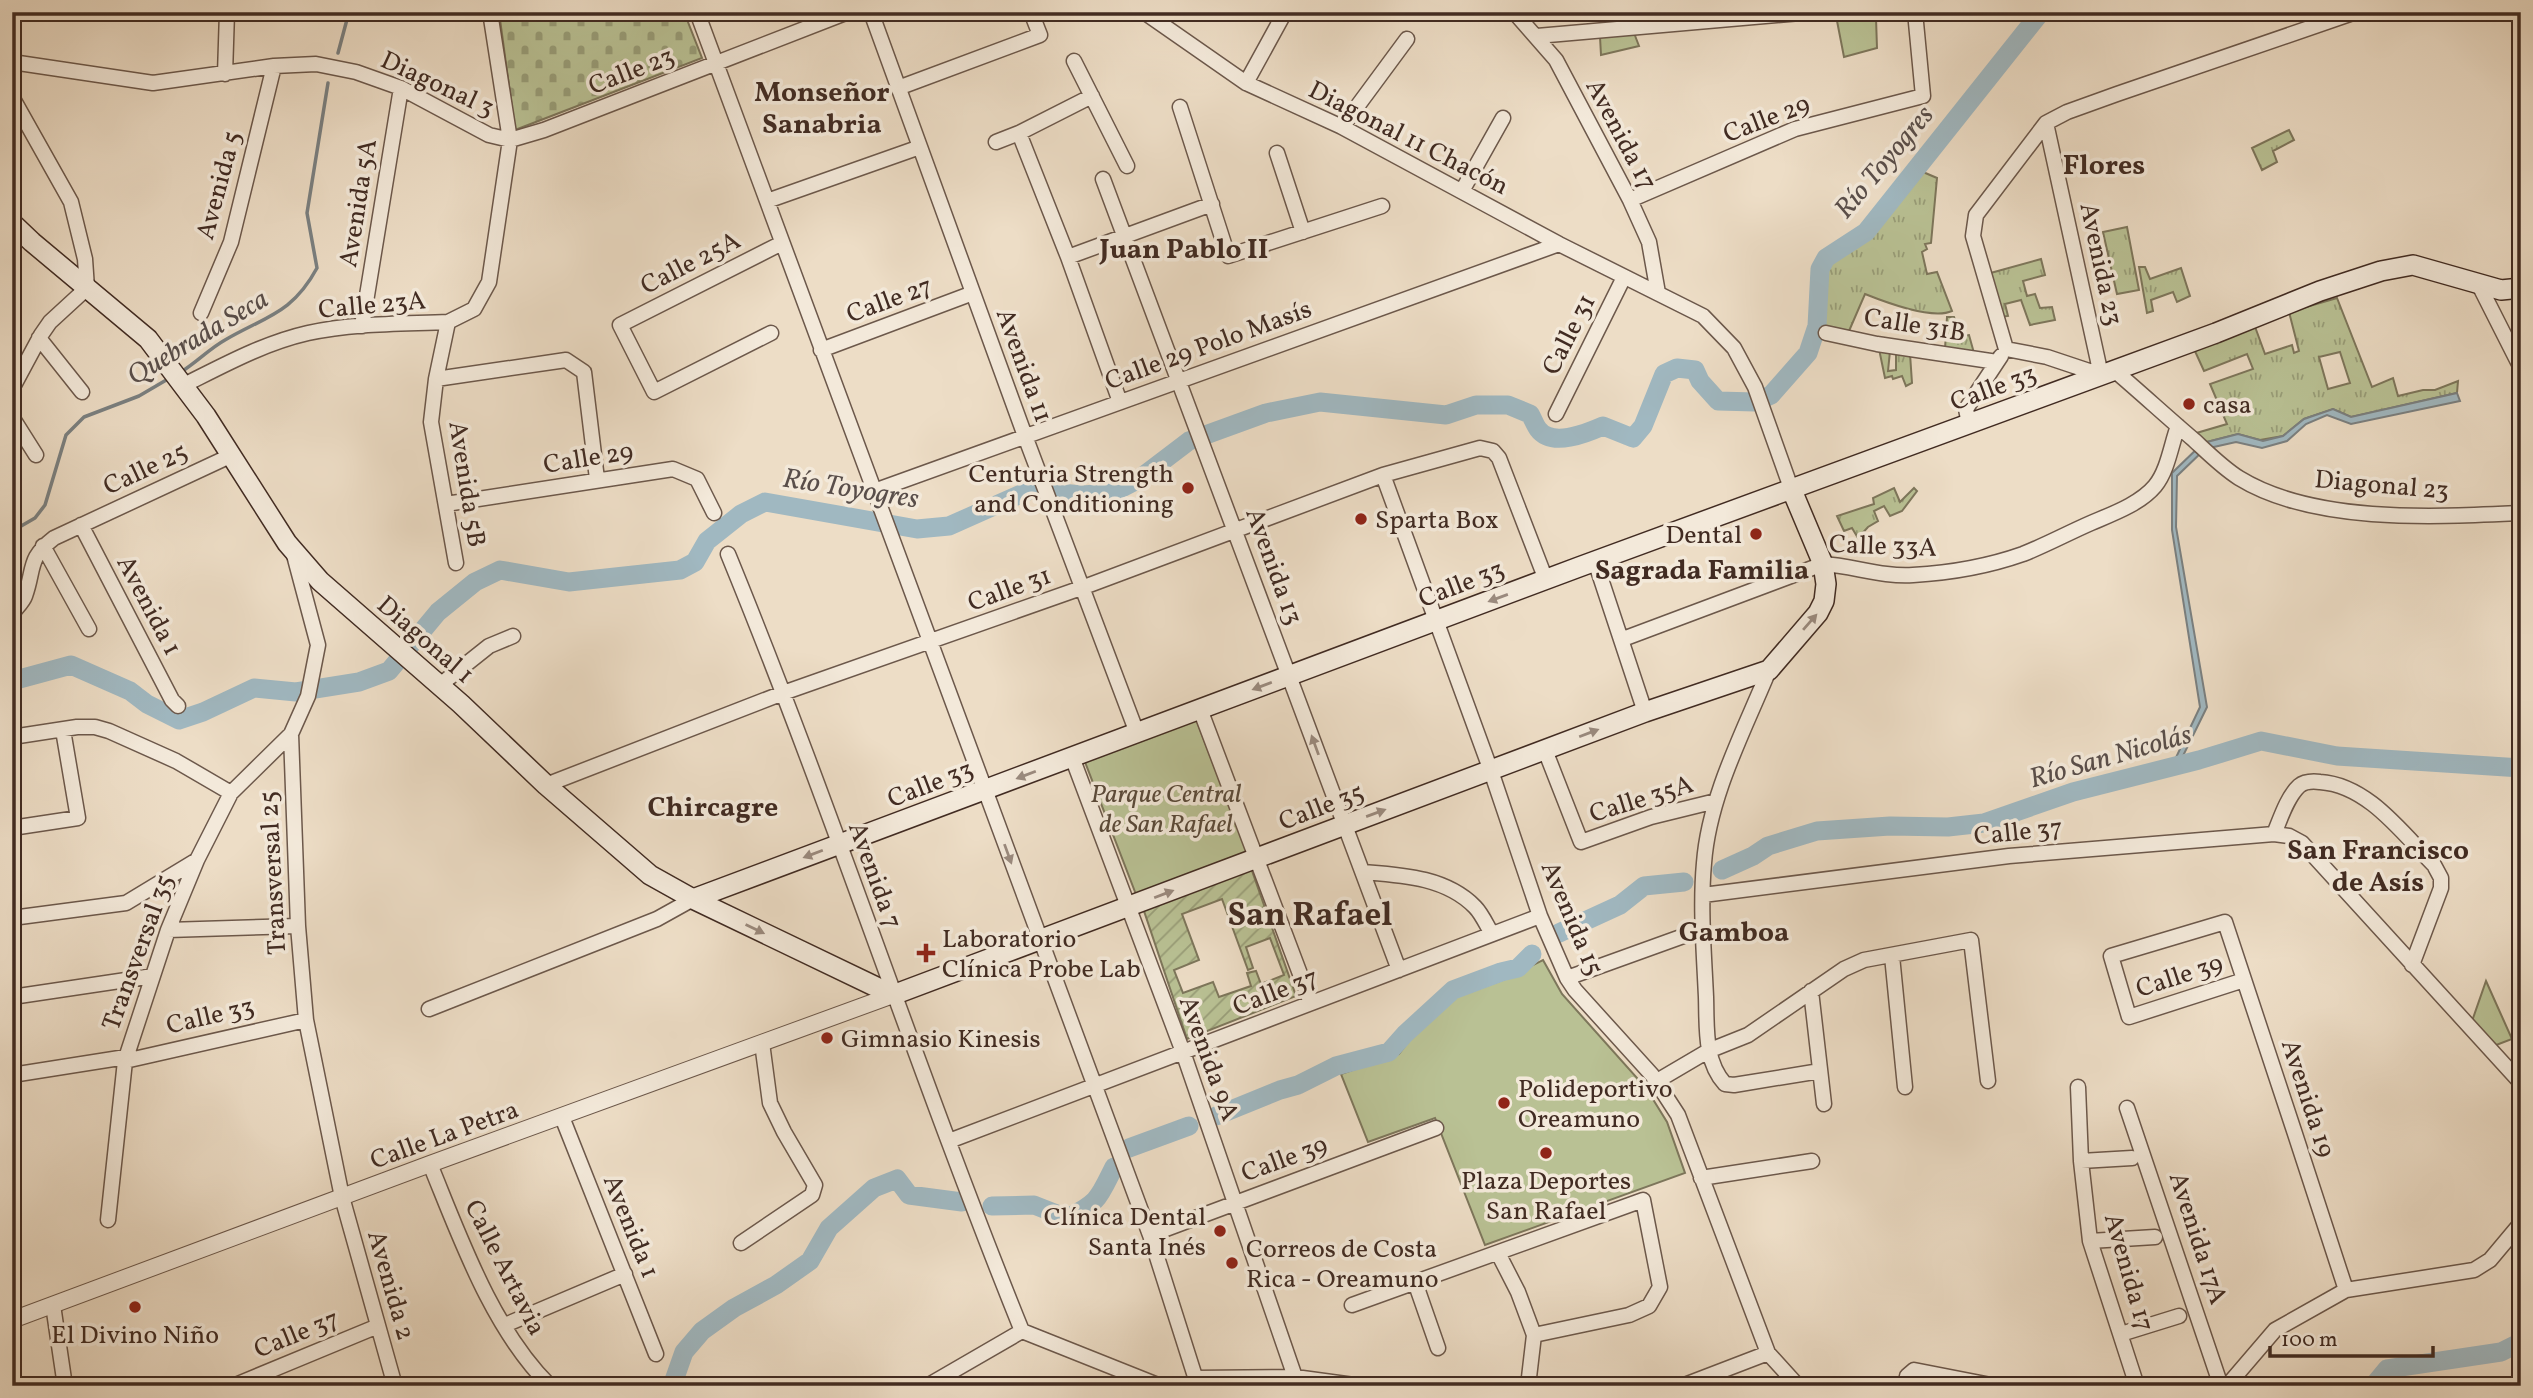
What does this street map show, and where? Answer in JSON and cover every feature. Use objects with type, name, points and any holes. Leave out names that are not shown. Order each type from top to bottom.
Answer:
[{"type":"main road","name":"Diagonal 1","points":[[12,223],[130,321],[166,361],[293,551],[320,581],[440,685],[546,785],[650,876],[893,995]]},
{"type":"main road","name":"Calle 33","points":[[694,899],[1791,488],[2216,333],[2320,291],[2381,271],[2413,265],[2479,285],[2501,289],[2521,288]]},
{"type":"main road","points":[[1769,670],[1818,613],[1824,601],[1826,584],[1823,564],[1791,488]]},
{"type":"main road","name":"Calle 35","points":[[893,995],[1645,712],[1769,670]]},
{"type":"street","points":[[225,74],[227,12]]},
{"type":"street","points":[[448,322],[474,309],[489,282],[510,141],[490,12]]},
{"type":"street","points":[[697,12],[1150,1235],[1197,1382],[1295,1377],[1361,1386]]},
{"type":"street","name":"Calle 23","points":[[510,141],[848,12]]},
{"type":"street","name":"Avenida 11","points":[[871,12],[1039,474],[1137,733]]},
{"type":"street","points":[[898,88],[1040,35],[1031,12]]},
{"type":"street","name":"Diagonal 11 Chacón","points":[[1144,12],[1246,83],[1342,127],[1559,244],[1703,316],[1734,348],[1755,387],[1791,488]]},
{"type":"street","points":[[1246,83],[1285,12]]},
{"type":"street","name":"Avenida 17","points":[[1514,12],[1556,60],[1630,200],[1649,242],[1658,293]]},
{"type":"street","points":[[1537,36],[1812,12]]},
{"type":"street","name":"Calle 29","points":[[1630,200],[1795,130],[1923,96],[1915,12]]},
{"type":"street","points":[[2006,349],[1973,236],[1976,215],[2046,123],[2104,98],[2356,12]]},
{"type":"street","points":[[1342,127],[1407,39]]},
{"type":"street","points":[[1074,61],[1126,166]]},
{"type":"street","name":"Diagonal 3","points":[[12,62],[153,83],[274,66],[316,64],[356,72],[401,88],[489,135],[510,141]]},
{"type":"street","name":"Avenida 5","points":[[201,313],[231,242],[274,66]]},
{"type":"street","name":"Avenida 5A","points":[[362,326],[401,88]]},
{"type":"street","points":[[996,142],[1092,96]]},
{"type":"street","points":[[12,97],[71,202],[85,259],[87,288],[50,322],[12,388]]},
{"type":"street","points":[[1180,107],[1228,256],[1382,206]]},
{"type":"street","points":[[1462,191],[1503,118]]},
{"type":"street","name":"Avenida 23","points":[[2046,123],[2108,372]]},
{"type":"street","points":[[1019,133],[1068,257],[1120,402]]},
{"type":"street","points":[[767,201],[920,147]]},
{"type":"street","points":[[1277,153],[1303,232]]},
{"type":"street","name":"Avenida 13","points":[[1103,179],[1399,970]]},
{"type":"street","points":[[1068,257],[1212,204]]},
{"type":"street","name":"Calle 25A","points":[[771,333],[653,392],[620,325],[782,243]]},
{"type":"street","name":"Calle 29 Polo Masís","points":[[874,491],[1559,244]]},
{"type":"street","name":"Calle 31","points":[[1556,414],[1624,277]]},
{"type":"street","points":[[2479,285],[2521,368]]},
{"type":"street","name":"Calle 27","points":[[821,350],[973,293]]},
{"type":"street","name":"Calle 23A","points":[[182,382],[254,350],[308,333],[362,326],[448,322]]},
{"type":"street","name":"Avenida 5B","points":[[448,322],[436,379],[431,422],[456,563]]},
{"type":"street","name":"Calle 31B","points":[[1826,333],[1877,344],[1997,362]]},
{"type":"street","points":[[39,338],[82,392]]},
{"type":"street","points":[[1969,424],[1966,409],[2006,349]]},
{"type":"street","points":[[2006,349],[2108,372]]},
{"type":"street","points":[[436,379],[566,360],[584,372],[597,479]]},
{"type":"street","name":"Diagonal 23","points":[[2108,372],[2238,477],[2265,491],[2321,508],[2372,513],[2457,516],[2521,513]]},
{"type":"street","points":[[12,417],[36,455]]},
{"type":"street","name":"Calle 33A","points":[[1623,639],[1823,564],[1881,574],[1912,575],[1959,570],[2021,554],[2108,516],[2150,491],[2164,469],[2178,426]]},
{"type":"street","name":"Calle 31","points":[[546,785],[783,693],[1084,587],[1383,475],[1480,448],[1493,451],[1499,458],[1546,580]]},
{"type":"street","name":"Calle 25","points":[[43,546],[81,525],[230,456]]},
{"type":"street","name":"Calle 29","points":[[446,504],[673,469],[697,479],[714,513]]},
{"type":"street","name":"Avenida 15","points":[[1383,475],[1491,771],[1539,916],[1575,990],[1657,1081],[1678,1115],[1768,1353]]},
{"type":"street","name":"Avenida 1","points":[[81,525],[172,700],[178,706]]},
{"type":"street","points":[[12,614],[25,597],[34,558],[43,546],[89,629]]},
{"type":"street","name":"Transversal 25","points":[[293,551],[318,645],[308,696],[291,734],[298,926],[306,1020],[342,1197]]},
{"type":"street","name":"Avenida 7","points":[[728,554],[783,693],[972,1207],[1022,1331]]},
{"type":"street","points":[[1595,561],[1645,712]]},
{"type":"street","points":[[440,685],[489,646],[513,636]]},
{"type":"street","points":[[1769,670],[1716,801],[1704,862],[1703,929],[1708,1051],[1725,1084],[1734,1085],[1820,1071]]},
{"type":"street","points":[[1200,709],[1311,1003]]},
{"type":"street","points":[[12,737],[95,727],[176,761],[231,793]]},
{"type":"street","points":[[12,828],[78,818],[63,730]]},
{"type":"street","name":"Transversal 35","points":[[108,1220],[125,1059],[168,930],[197,860],[231,793],[291,734]]},
{"type":"street","name":"Calle 35A","points":[[1545,750],[1581,842],[1651,817],[1716,801]]},
{"type":"street","name":"Avenida 9A","points":[[1072,757],[1183,1052],[1295,1377]]},
{"type":"street","points":[[2412,965],[2441,888],[2441,878],[2434,865],[2364,795],[2347,786],[2309,782],[2299,786],[2274,834],[2289,836],[2302,843],[2412,965],[2521,1083]]},
{"type":"street","name":"Calle 37","points":[[1703,895],[2009,856],[2274,834]]},
{"type":"street","points":[[12,918],[126,902],[197,860]]},
{"type":"street","points":[[1363,872],[1429,881],[1452,890],[1475,907],[1492,934]]},
{"type":"street","name":"Calle 33","points":[[429,1009],[657,919],[694,899]]},
{"type":"street","name":"Calle 37","points":[[949,1141],[1539,916]]},
{"type":"street","name":"Avenida 19","points":[[2129,1017],[2111,957],[2225,922],[2346,1290]]},
{"type":"street","points":[[168,930],[298,926]]},
{"type":"street","points":[[1567,978],[1703,929]]},
{"type":"street","points":[[1657,1081],[1708,1051],[1748,1035],[1844,969],[1864,960],[1971,940],[1988,1081]]},
{"type":"street","points":[[1892,956],[1905,1087]]},
{"type":"street","points":[[12,997],[153,975]]},
{"type":"street","name":"Calle 39","points":[[2129,1017],[2244,980]]},
{"type":"street","points":[[1811,991],[1824,1104]]},
{"type":"street","name":"Calle La Petra","points":[[12,1320],[893,995]]},
{"type":"street","name":"Calle 33","points":[[12,1075],[125,1059],[306,1020]]},
{"type":"street","points":[[741,1242],[812,1195],[815,1185],[770,1102],[762,1043]]},
{"type":"street","name":"Avenida 17","points":[[2078,1087],[2081,1161],[2090,1241],[2137,1386]]},
{"type":"street","name":"Avenida 17A","points":[[2127,1108],[2221,1386]]},
{"type":"street","name":"Avenida 1","points":[[562,1117],[656,1354]]},
{"type":"street","name":"Calle 39","points":[[1150,1235],[1436,1128]]},
{"type":"street","points":[[2081,1161],[2132,1158]]},
{"type":"street","points":[[1701,1178],[1812,1161]]},
{"type":"street","name":"Calle Artavia","points":[[430,1164],[461,1240],[505,1325],[530,1367],[550,1386]]},
{"type":"street","name":"Avenida 2","points":[[342,1197],[395,1386]]},
{"type":"street","points":[[1352,1305],[1643,1200],[1660,1287],[1648,1306],[1629,1315],[1534,1335]]},
{"type":"street","points":[[2227,1386],[2275,1329],[2346,1290],[2474,1270],[2490,1260],[2521,1223]]},
{"type":"street","points":[[2090,1241],[2155,1237]]},
{"type":"street","points":[[1498,1253],[1518,1292],[1534,1335],[1528,1386]]},
{"type":"street","points":[[505,1325],[625,1274]]},
{"type":"street","points":[[1415,1282],[1438,1348]]},
{"type":"street","points":[[53,1305],[65,1386]]},
{"type":"street","points":[[2121,1334],[2179,1316]]},
{"type":"street","name":"Calle 37","points":[[233,1386],[378,1326]]},
{"type":"street","points":[[927,1386],[1022,1331],[1160,1386]]},
{"type":"street","points":[[1682,1386],[1768,1353],[1798,1386]]},
{"type":"street","points":[[1910,1379],[1914,1370],[1996,1386]]},
{"type":"green space","points":[[499,12],[684,12],[702,58],[515,130]]},
{"type":"green space","points":[[1876,18],[1877,48],[1844,57],[1837,21]]},
{"type":"green space","points":[[1634,33],[1639,46],[1601,55],[1600,37]]},
{"type":"green space","points":[[2289,130],[2294,140],[2273,151],[2277,162],[2262,170],[2252,148]]},
{"type":"green space","points":[[1916,169],[1937,178],[1931,243],[1925,244],[1927,249],[1922,252],[1927,274],[1937,272],[1952,311],[1921,312],[1865,294],[1849,331],[1817,325],[1820,269],[1826,258],[1866,232]]},
{"type":"green space","points":[[2127,227],[2139,290],[2117,294],[2103,232]]},
{"type":"green space","points":[[2041,259],[2045,275],[2023,281],[2027,296],[2035,294],[2040,308],[2052,307],[2055,320],[2030,325],[2021,300],[2005,304],[2008,316],[2000,317],[1987,274]]},
{"type":"green space","points":[[2139,267],[2145,267],[2150,279],[2181,268],[2190,296],[2177,302],[2173,292],[2151,300],[2153,311],[2147,313]]},
{"type":"green space","points":[[2337,298],[2372,387],[2393,378],[2398,396],[2435,390],[2458,381],[2457,393],[2351,417],[2333,409],[2304,419],[2283,436],[2260,440],[2238,434],[2203,443],[2193,434],[2227,424],[2210,384],[2253,369],[2247,354],[2204,371],[2194,349],[2254,324],[2265,354],[2292,345],[2294,353],[2299,351],[2289,312]],"holes":[[[2340,352],[2350,383],[2328,389],[2319,357]]]},
{"type":"green space","points":[[1947,317],[1954,317],[1961,336],[1969,335],[1974,353],[1945,349]]},
{"type":"green space","points":[[1879,349],[1890,351],[1888,371],[1896,370],[1896,352],[1910,354],[1912,383],[1906,386],[1902,376],[1885,378]]},
{"type":"green space","points":[[1894,488],[1900,502],[1914,488],[1917,491],[1902,511],[1890,516],[1884,506],[1874,511],[1878,521],[1858,538],[1852,528],[1844,531],[1837,516],[1874,504],[1873,498]]},
{"type":"green space","name":"Parque Central de San Rafael","points":[[1196,719],[1248,854],[1137,897],[1085,762]]},
{"type":"green space","points":[[1251,868],[1296,996],[1187,1039],[1143,908]],"holes":[[[1222,899],[1248,970],[1253,968],[1246,947],[1270,938],[1284,975],[1261,984],[1256,971],[1247,973],[1251,986],[1219,997],[1213,982],[1183,993],[1174,970],[1199,960],[1182,914]]]},
{"type":"green space","name":"Polideportivo Oreamuno","points":[[1543,960],[1562,994],[1646,1088],[1667,1122],[1685,1173],[1485,1245],[1435,1118],[1368,1142],[1341,1074],[1399,1054],[1423,1022],[1456,997],[1505,979]]},
{"type":"green space","points":[[2486,981],[2512,1039],[2491,1047],[2471,1024]]},
{"type":"water","points":[[2457,393],[2460,401],[2351,424],[2327,415],[2306,424],[2287,441],[2262,448],[2236,442],[2205,449],[2177,476],[2176,527],[2207,707],[2178,766],[2171,768],[2200,707],[2172,530],[2172,473],[2203,443],[2238,434],[2263,441],[2283,436],[2304,419],[2333,409],[2351,417]]},
{"type":"waterway","name":"Quebrada Seca","points":[[338,53],[349,12]]},
{"type":"waterway","name":"Río Toyogres","points":[[12,681],[71,665],[130,691],[147,704],[179,720],[254,688],[296,692],[359,682],[389,671],[438,612],[475,582],[500,570],[569,582],[680,570],[695,562],[707,541],[741,514],[765,502],[917,529],[949,526],[1030,490],[1082,495],[1112,493],[1139,479],[1189,441],[1266,413],[1320,402],[1446,415],[1476,405],[1508,405],[1530,414],[1538,429],[1552,438],[1579,435],[1603,426],[1633,438],[1643,426],[1664,374],[1677,368],[1695,370],[1700,381],[1718,401],[1755,402],[1771,395],[1808,353],[1817,326],[1820,269],[1826,258],[1866,232],[2041,12]]},
{"type":"waterway","name":"Quebrada Seca","points":[[181,372],[219,344],[288,305],[308,283],[317,268],[307,213],[328,83]]},
{"type":"waterway","name":"Quebrada Seca","points":[[12,538],[16,529],[35,518],[45,505],[66,435],[84,417],[139,396],[168,379]]},
{"type":"waterway","name":"Río San Nicolás","points":[[1722,870],[1768,846],[1817,831],[1890,826],[1948,827],[1984,823],[2073,792],[2199,760],[2261,741],[2337,756],[2521,768]]},
{"type":"waterway","name":"Río San Nicolás","points":[[1559,933],[1620,905],[1644,886],[1684,882]]},
{"type":"waterway","name":"Río San Nicolás","points":[[1216,1116],[1298,1085],[1336,1066],[1389,1052],[1453,990],[1518,968],[1532,954]]},
{"type":"waterway","name":"Río San Nicolás","points":[[1129,1148],[1189,1126]]},
{"type":"waterway","name":"Río San Nicolás","points":[[992,1206],[1034,1205],[1067,1218],[1086,1208],[1097,1198],[1114,1167]]},
{"type":"waterway","name":"Río San Nicolás","points":[[672,1386],[684,1352],[702,1331],[810,1261],[829,1228],[874,1188],[897,1179],[909,1195],[962,1202]]},
{"type":"waterway","points":[[2373,1386],[2387,1369],[2501,1352],[2521,1342]]},
{"type":"place","name":"casa","points":[[2189,404]]},
{"type":"place","name":"Centuria Strength and Conditioning","points":[[1188,488]]},
{"type":"place","name":"Sparta Box","points":[[1361,519]]},
{"type":"place","name":"Dental","points":[[1756,534]]},
{"type":"place","name":"Laboratorio Clínica Probe Lab","points":[[926,953]]},
{"type":"place","name":"Gimnasio Kinesis","points":[[827,1038]]},
{"type":"place","name":"Polideportivo Oreamuno","points":[[1504,1103]]},
{"type":"place","name":"Plaza Deportes San Rafael","points":[[1546,1153]]},
{"type":"place","name":"Clínica Dental Santa Inés","points":[[1220,1231]]},
{"type":"place","name":"Correos de Costa Rica - Oreamuno","points":[[1232,1263]]},
{"type":"place","name":"El Divino Niño","points":[[135,1307]]},
{"type":"district","name":"Monseñor Sanabria","points":[[822,107]]},
{"type":"district","name":"Flores","points":[[2104,164]]},
{"type":"district","name":"Juan Pablo II","points":[[1184,248]]},
{"type":"district","name":"Sagrada Familia","points":[[1702,569]]},
{"type":"district","name":"Chircagre","points":[[713,806]]},
{"type":"district","name":"San Francisco de Asís","points":[[2378,865]]},
{"type":"district","name":"San Rafael","points":[[1310,913]]},
{"type":"district","name":"Gamboa","points":[[1734,931]]}]
